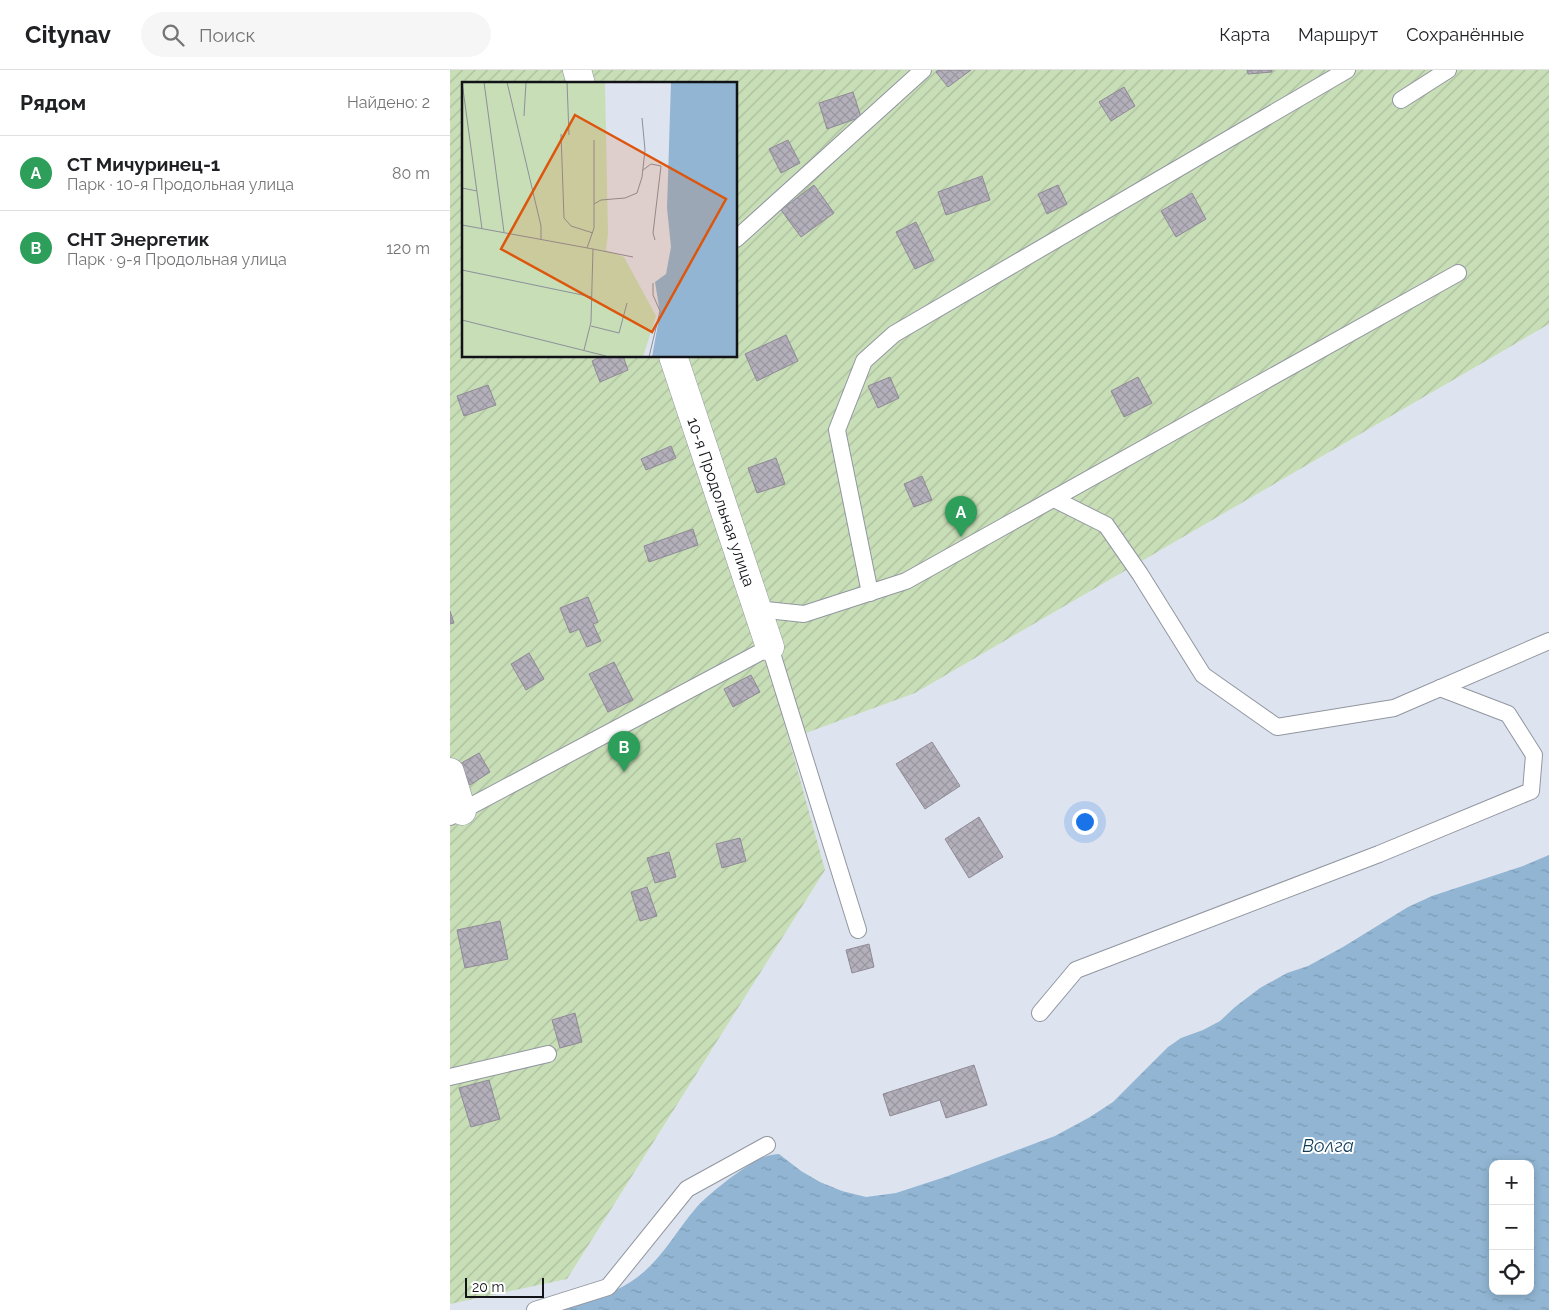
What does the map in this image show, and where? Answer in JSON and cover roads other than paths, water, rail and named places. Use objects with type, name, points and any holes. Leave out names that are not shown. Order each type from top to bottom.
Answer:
[{"type":"street","name":"10-я Продольная улица","points":[[674,358],[770,647]]},
{"type":"street","points":[[450,772],[456,814]]},
{"type":"lane","points":[[738,237],[923,70]]},
{"type":"lane","points":[[870,593],[837,430],[864,361],[894,334],[1347,70]]},
{"type":"lane","points":[[1401,100],[1448,70]]},
{"type":"lane","points":[[757,609],[804,614],[906,581],[1458,273]]},
{"type":"lane","points":[[1054,499],[1106,525],[1140,574],[1203,674],[1277,727],[1394,708],[1549,641]]},
{"type":"lane","points":[[456,814],[770,647],[858,930]]},
{"type":"lane","points":[[1040,1013],[1076,970],[1379,854],[1531,791],[1534,755],[1508,714],[1440,688]]},
{"type":"lane","points":[[450,1077],[548,1054]]},
{"type":"lane","points":[[536,1310],[608,1287],[687,1190],[767,1145]]},
{"type":"water","name":"Волга","points":[[1549,855],[1549,1310],[563,1310],[612,1292],[639,1276],[648,1269],[702,1202],[750,1164],[767,1156],[779,1154],[801,1171],[820,1182],[842,1191],[866,1197],[896,1193],[948,1176],[1055,1136],[1113,1102],[1168,1047],[1181,1038],[1220,1021],[1260,988],[1287,973],[1308,966],[1408,907],[1432,896],[1523,866]]},
{"type":"place","name":"СТ Мичуринец-1","points":[[961,537]]},
{"type":"place","name":"СНТ Энергетик","points":[[624,772]]}]
